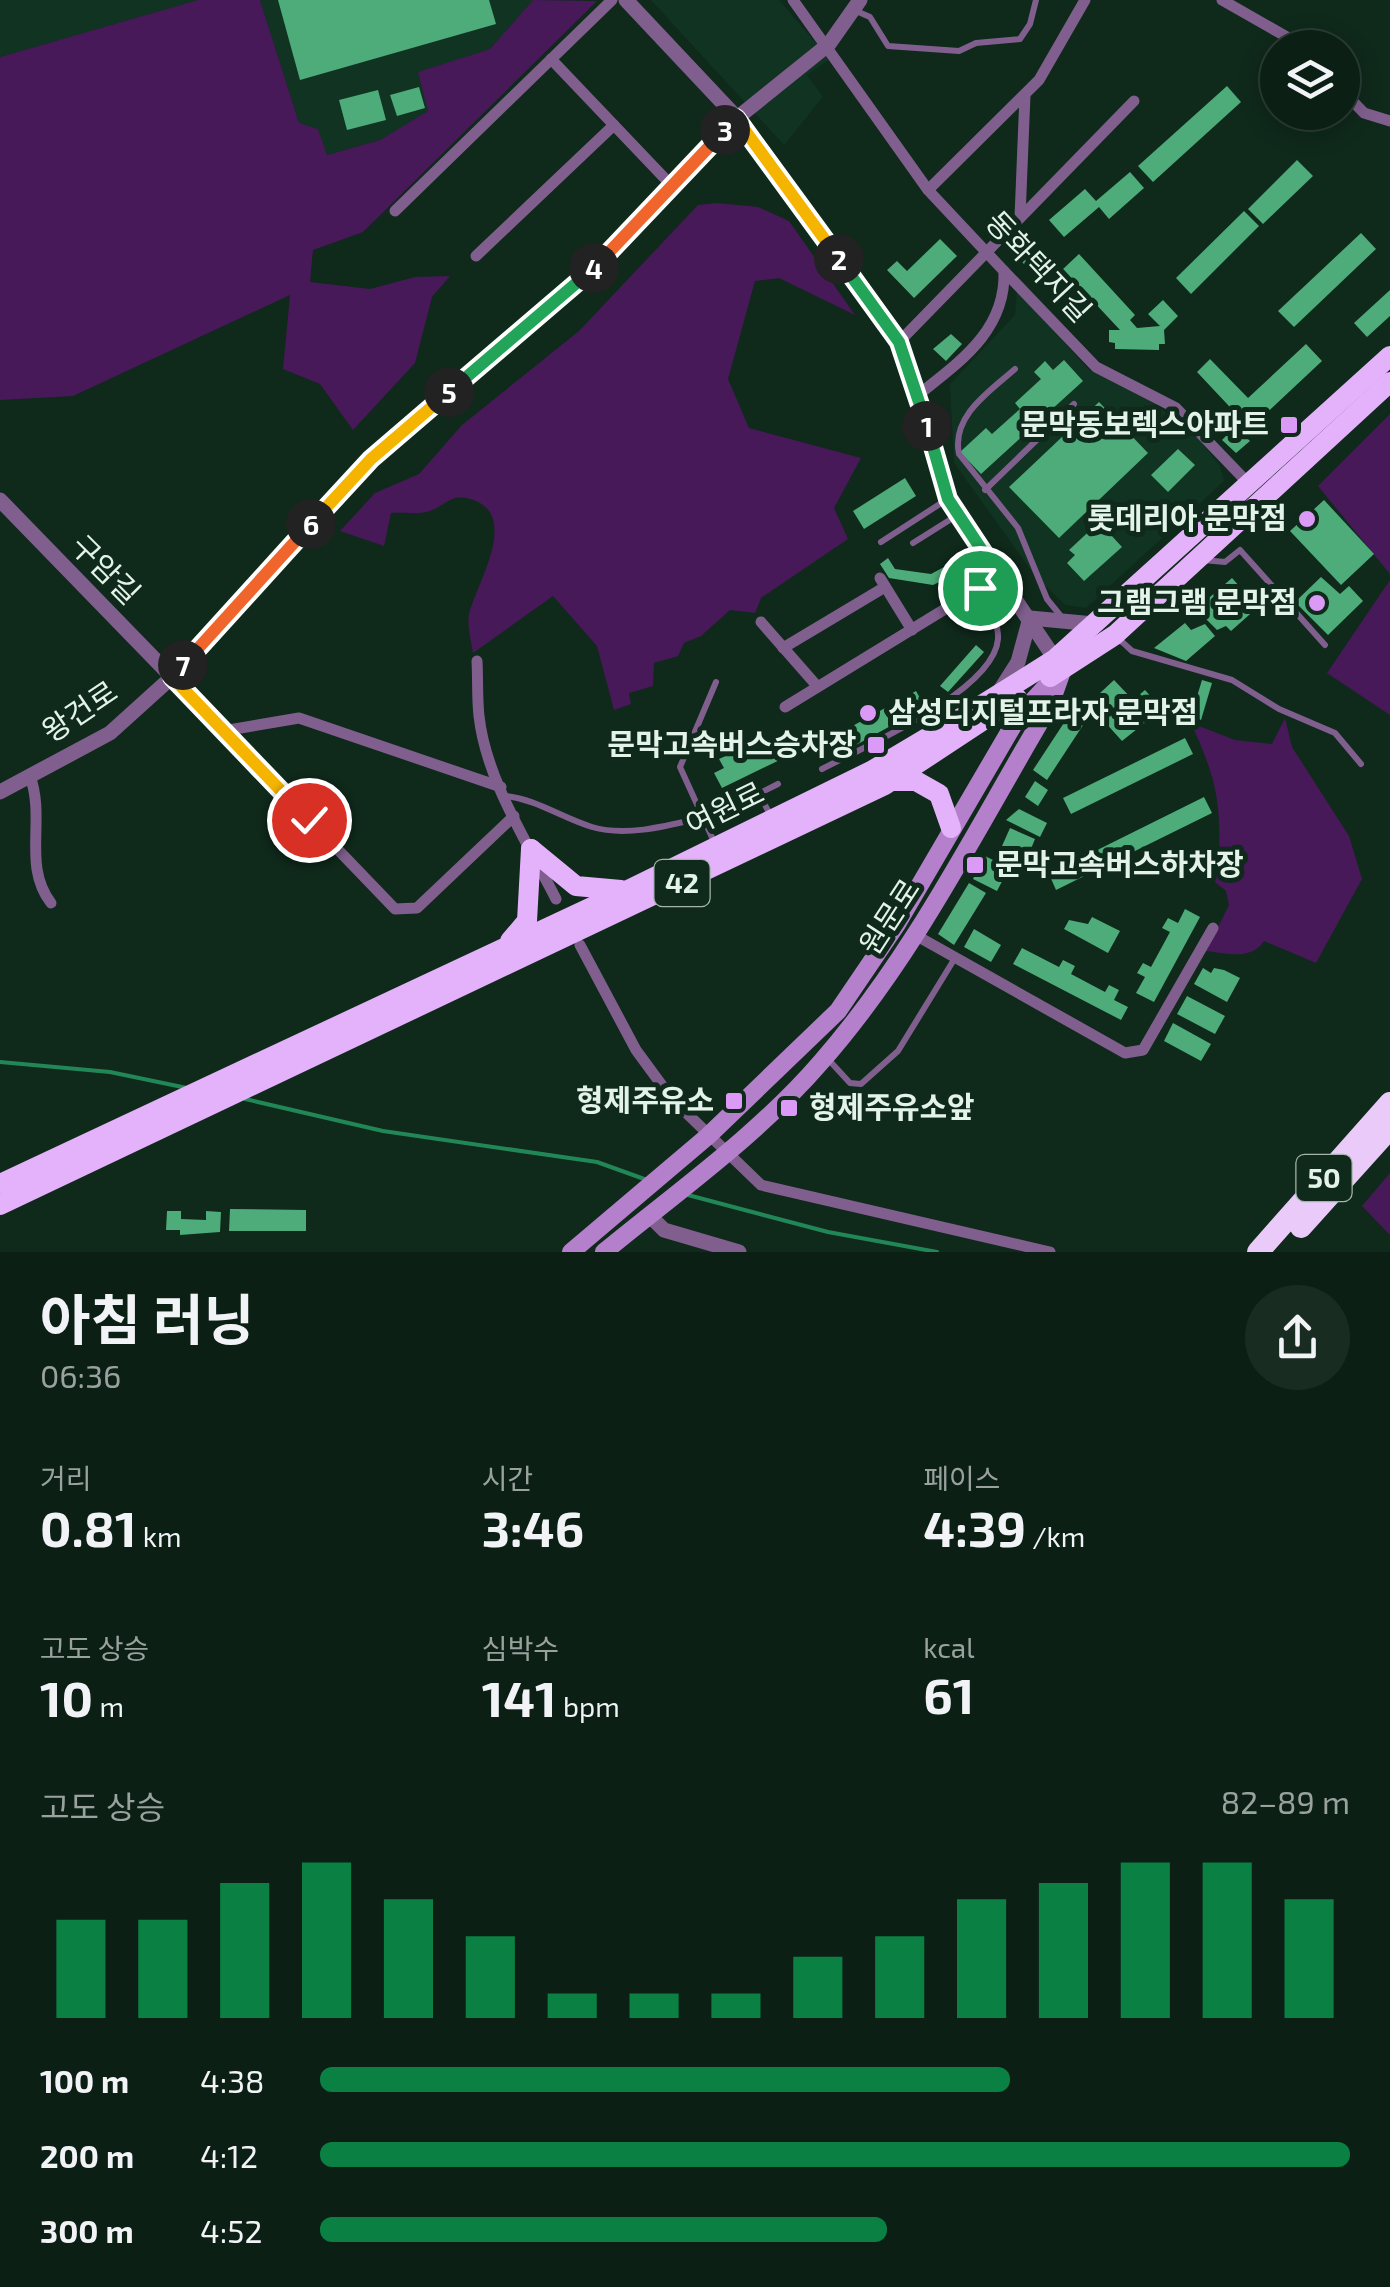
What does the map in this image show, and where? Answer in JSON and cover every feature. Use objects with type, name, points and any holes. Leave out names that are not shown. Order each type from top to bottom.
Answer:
[{"type":"highway","name":"여원로","points":[[0,1205],[143,1139],[506,946],[871,771],[996,696],[1115,635],[1240,521],[1256,491],[1390,356]]},
{"type":"highway","name":"여원로","points":[[0,1184],[121,1126],[278,1064],[893,781],[1059,664],[1094,624],[1390,382]]},
{"type":"highway","points":[[1240,521],[1240,550]]},
{"type":"highway","points":[[893,781],[916,781],[939,794],[952,828]]},
{"type":"highway","points":[[530,849],[576,886],[594,891],[628,890]]},
{"type":"highway","points":[[506,946],[527,921],[530,849]]},
{"type":"highway","name":"50","points":[[1258,1252],[1390,1103]]},
{"type":"highway","name":"50","points":[[1278,1252],[1390,1128]]},
{"type":"main road","name":"원문로","points":[[641,1194],[704,1140],[838,1011],[897,924],[1018,717],[1059,664]]},
{"type":"main road","name":"원문로","points":[[654,1211],[720,1157],[826,1057],[917,936],[1050,705],[1059,664]]},
{"type":"main road","points":[[897,924],[917,936]]},
{"type":"main road","points":[[571,1252],[641,1194],[654,1211],[604,1252]]},
{"type":"street","points":[[394,211],[612,0]]},
{"type":"street","points":[[626,0],[736,118],[899,342],[948,499],[1059,664]]},
{"type":"street","name":"동화택지길","points":[[793,0],[829,44],[928,190],[1004,271],[1096,368],[1176,408],[1256,491]]},
{"type":"street","points":[[928,190],[1039,80],[1085,0]]},
{"type":"street","points":[[1222,0],[1276,30]]},
{"type":"street","points":[[736,118],[829,44],[856,5]]},
{"type":"street","points":[[551,60],[672,186]]},
{"type":"street","points":[[1020,218],[1025,94]]},
{"type":"street","points":[[899,342],[1134,100]]},
{"type":"street","points":[[1360,109],[1390,121]]},
{"type":"street","name":"왕건로","points":[[0,792],[110,732],[172,677],[371,459],[598,265],[736,118]]},
{"type":"street","points":[[476,256],[614,125]]},
{"type":"street","points":[[918,396],[963,359],[995,321],[1005,294],[1004,271]]},
{"type":"street","name":"구암길","points":[[0,500],[172,677]]},
{"type":"street","points":[[785,707],[999,576]]},
{"type":"street","points":[[783,648],[883,583],[912,630]]},
{"type":"street","points":[[1030,618],[1094,624]]},
{"type":"street","points":[[996,696],[1018,662],[1030,618]]},
{"type":"street","points":[[761,622],[817,686]]},
{"type":"street","points":[[477,661],[479,719],[503,791],[556,899]]},
{"type":"street","points":[[172,677],[395,909],[417,908],[514,816]]},
{"type":"street","points":[[223,732],[299,718],[503,791]]},
{"type":"street","points":[[30,776],[37,797],[38,840],[33,868],[38,886],[51,903]]},
{"type":"street","points":[[917,936],[1126,1053],[1135,1053],[1142,1050],[1213,928]]},
{"type":"street","points":[[580,945],[636,1050],[704,1140],[720,1157],[761,1185],[1050,1252]]},
{"type":"street","points":[[654,1211],[664,1230],[739,1252]]},
{"type":"lane","points":[[856,5],[870,17],[888,46],[959,51],[976,43],[1020,39],[1030,24],[1036,0]]},
{"type":"lane","points":[[1015,369],[968,412],[956,441],[959,454],[1018,528],[1047,599],[1068,624]]},
{"type":"lane","points":[[985,490],[1074,404]]},
{"type":"lane","points":[[881,542],[948,499]]},
{"type":"lane","points":[[913,543],[957,515]]},
{"type":"lane","points":[[1200,560],[1225,562],[1240,550],[1325,644]]},
{"type":"lane","points":[[822,769],[933,710],[964,689],[998,644],[998,628],[980,588]]},
{"type":"lane","points":[[1115,635],[1132,651],[1232,680],[1280,710],[1335,733],[1361,764]]},
{"type":"lane","points":[[716,682],[680,766],[696,794],[701,820],[716,847]]},
{"type":"lane","points":[[503,791],[595,828],[656,829],[701,820],[778,784]]},
{"type":"lane","points":[[759,794],[772,819]]},
{"type":"lane","points":[[826,1057],[850,1083],[861,1084],[898,1051],[955,958]]},
{"type":"shaded area","points":[[0,0],[198,0],[0,57]]},
{"type":"shaded area","points":[[198,0],[260,0],[299,123],[318,129],[327,155],[380,140],[428,111],[418,72],[490,49],[533,0],[597,1],[363,232],[313,250],[310,282],[370,289],[415,277],[450,276],[432,297],[415,363],[353,430],[320,384],[283,369],[290,295],[73,396],[0,400],[0,57]]},
{"type":"shaded area","points":[[260,0],[533,0],[490,49],[419,72],[429,111],[380,140],[326,155],[299,123]]},
{"type":"shaded area","points":[[651,0],[779,0],[830,59],[807,75],[823,97],[784,145]]},
{"type":"shaded area","points":[[698,205],[758,207],[789,221],[855,315],[779,278],[755,281],[728,379],[749,428],[861,458],[834,508],[848,539],[761,598],[755,613],[730,610],[701,636],[684,643],[678,656],[654,663],[653,686],[629,693],[631,704],[614,710],[597,646],[553,596],[473,653],[469,614],[495,532],[492,517],[483,505],[460,497],[426,512],[391,513],[384,546],[340,531],[375,493],[419,474],[462,425],[579,331]]},
{"type":"shaded area","points":[[1017,290],[1088,369],[1146,398],[1196,435],[1220,466],[1224,481],[1086,608],[1065,605],[1033,573],[954,463],[950,384],[1015,315]]},
{"type":"shaded area","points":[[1390,414],[1390,574],[1318,486]]},
{"type":"shaded area","points":[[1390,580],[1390,715],[1327,673]]},
{"type":"shaded area","points":[[1285,718],[1292,747],[1349,836],[1362,879],[1316,963],[1264,941],[1245,953],[1206,951],[1229,905],[1226,891],[1204,873],[1151,872],[1219,860],[1215,790],[1191,723],[1235,740],[1272,744]]},
{"type":"shaded area","points":[[1390,1173],[1390,1235],[1362,1206]]},
{"type":"building","points":[[278,0],[489,0],[496,24],[300,80]]},
{"type":"building","points":[[1227,86],[1241,102],[1153,182],[1138,166]]},
{"type":"building","points":[[419,87],[425,108],[397,116],[390,95]]},
{"type":"building","points":[[378,90],[386,120],[347,130],[339,100]]},
{"type":"building","points":[[1297,160],[1313,176],[1263,224],[1248,209]]},
{"type":"building","points":[[1130,172],[1144,188],[1109,219],[1099,207],[1064,237],[1049,220],[1085,189],[1096,201]]},
{"type":"building","points":[[1244,211],[1259,226],[1191,294],[1176,278]]},
{"type":"building","points":[[1361,233],[1376,249],[1294,327],[1278,311]]},
{"type":"building","points":[[1025,238],[1040,255],[1027,267],[1011,251]]},
{"type":"building","points":[[940,239],[957,256],[914,298],[887,270],[897,261],[907,271]]},
{"type":"building","points":[[1079,254],[1135,315],[1130,320],[1137,328],[1160,326],[1148,314],[1163,300],[1178,316],[1164,330],[1165,344],[1159,344],[1159,350],[1115,349],[1115,343],[1109,342],[1109,330],[1120,330],[1063,269]]},
{"type":"building","points":[[1390,290],[1390,316],[1367,337],[1354,323]]},
{"type":"building","points":[[951,334],[962,344],[946,361],[933,349]]},
{"type":"building","points":[[1306,344],[1322,361],[1257,422],[1250,415],[1243,421],[1197,372],[1210,359],[1248,398]]},
{"type":"building","points":[[1064,360],[1083,381],[981,474],[960,452],[986,428],[992,434],[1020,409],[1015,403],[1041,379],[1034,372],[1045,361],[1053,370]]},
{"type":"building","points":[[1099,402],[1148,453],[1059,538],[1009,487]]},
{"type":"building","points":[[1227,435],[1250,441],[1236,453],[1222,440]]},
{"type":"building","points":[[1178,449],[1195,465],[1168,492],[1151,475]]},
{"type":"building","points":[[905,478],[916,496],[864,529],[853,511]]},
{"type":"building","points":[[1324,500],[1374,554],[1341,585],[1290,531]]},
{"type":"building","points":[[1099,522],[1122,547],[1084,581],[1067,563],[1075,555],[1069,550]]},
{"type":"building","points":[[888,558],[895,569],[931,574],[944,567],[950,577],[933,585],[889,578],[880,564]]},
{"type":"building","points":[[1321,577],[1340,594],[1349,586],[1363,601],[1328,635],[1295,602]]},
{"type":"building","points":[[1232,578],[1258,607],[1231,631],[1226,626],[1217,630],[1196,609]]},
{"type":"building","points":[[1185,623],[1191,630],[1205,624],[1215,636],[1186,661],[1154,648]]},
{"type":"building","points":[[976,645],[984,652],[948,692],[940,686]]},
{"type":"building","points":[[1114,680],[1133,700],[1145,690],[1162,709],[1122,741],[1103,720],[1098,725],[1083,709]]},
{"type":"building","points":[[1202,680],[1212,683],[1201,720],[1191,716]]},
{"type":"building","points":[[916,691],[925,707],[836,756],[827,740]]},
{"type":"building","points":[[1075,706],[1089,716],[1047,780],[1033,770]]},
{"type":"building","points":[[766,737],[770,745],[776,742],[780,749],[786,747],[790,755],[722,788],[714,773],[724,768],[719,759]]},
{"type":"building","points":[[1185,738],[1193,754],[1071,814],[1063,798]]},
{"type":"building","points":[[1035,781],[1048,790],[1038,806],[1025,797]]},
{"type":"building","points":[[1204,797],[1212,813],[1056,890],[1049,874]]},
{"type":"building","points":[[1019,809],[1047,823],[1040,837],[1006,820]]},
{"type":"building","points":[[1010,828],[1035,839],[1024,866],[998,855]]},
{"type":"building","points":[[985,856],[1009,868],[997,891],[973,879]]},
{"type":"building","points":[[969,883],[986,893],[954,945],[938,934]]},
{"type":"building","points":[[1185,909],[1200,917],[1154,1002],[1136,993],[1145,977],[1137,973],[1143,963],[1151,967],[1170,932],[1162,928],[1168,918],[1178,923]]},
{"type":"building","points":[[1092,917],[1120,931],[1108,953],[1064,929],[1069,920],[1088,924]]},
{"type":"building","points":[[974,929],[1001,945],[991,962],[964,947]]},
{"type":"building","points":[[1022,948],[1059,967],[1063,960],[1075,966],[1071,974],[1105,992],[1109,985],[1119,990],[1114,1000],[1128,1007],[1121,1020],[1013,964]]},
{"type":"building","points":[[1203,968],[1211,973],[1214,968],[1224,970],[1240,978],[1227,1002],[1194,984]]},
{"type":"building","points":[[1187,996],[1225,1016],[1215,1034],[1177,1014]]},
{"type":"building","points":[[1173,1023],[1211,1044],[1201,1061],[1164,1041]]},
{"type":"building","points":[[230,1209],[306,1210],[306,1231],[229,1231]]},
{"type":"building","points":[[167,1211],[181,1211],[181,1219],[206,1220],[206,1211],[221,1212],[220,1232],[180,1235],[180,1230],[166,1230]]},
{"type":"waterway","points":[[0,1062],[110,1072],[187,1088]]},
{"type":"waterway","points":[[245,1099],[383,1131],[597,1162],[647,1180]]},
{"type":"waterway","points":[[688,1195],[828,1232],[937,1252]]},
{"type":"place","name":"문막동보렉스아파트","points":[[1289,425]]},
{"type":"place","name":"롯데리아 문막점","points":[[1307,519]]},
{"type":"place","name":"그램그램 문막점","points":[[1317,603]]},
{"type":"place","name":"삼성디지털프라자 문막점","points":[[868,713]]},
{"type":"place","name":"문막고속버스승차장","points":[[876,745]]},
{"type":"place","name":"문막고속버스하차장","points":[[975,865]]},
{"type":"place","name":"형제주유소","points":[[734,1101]]},
{"type":"place","name":"형제주유소앞","points":[[789,1108]]},
{"type":"route","points":[[309,820],[172,677],[371,459],[598,265],[736,118],[899,342],[948,499],[999,576],[980,588]]}]
